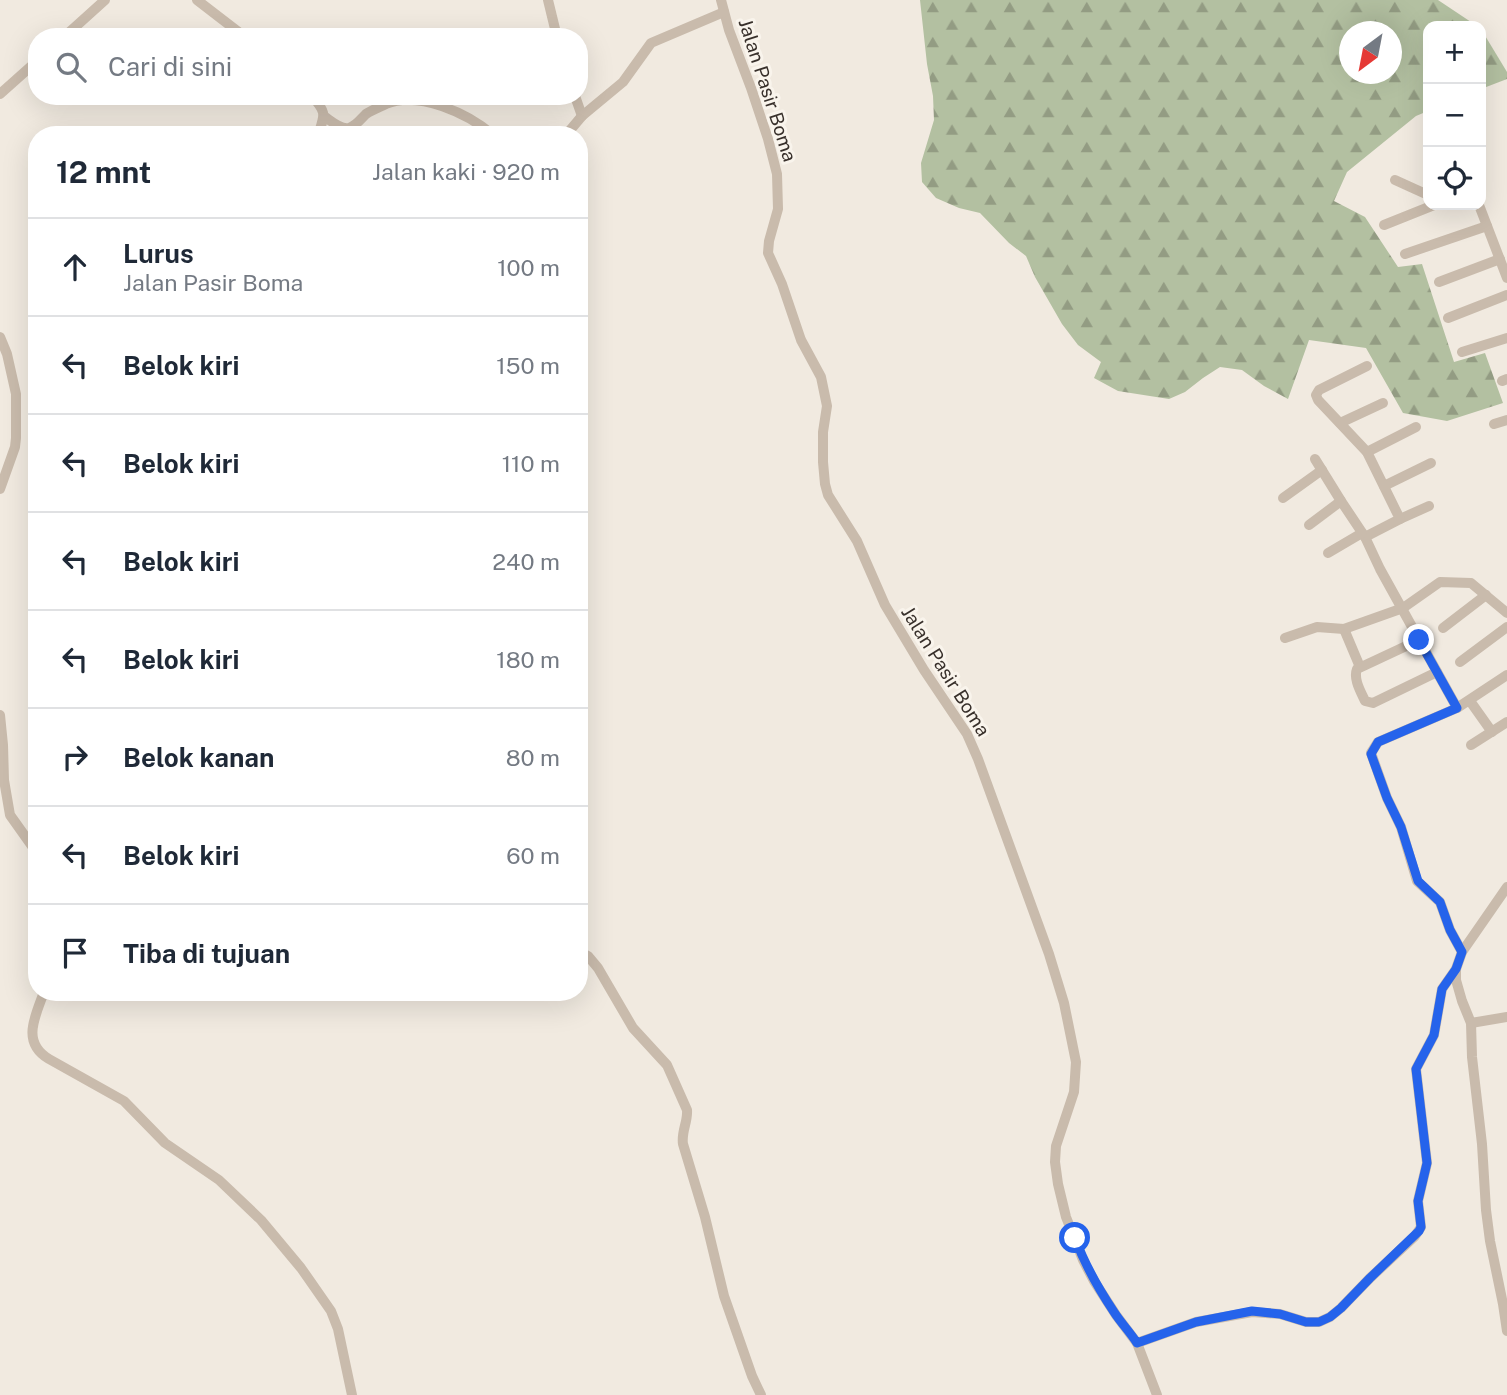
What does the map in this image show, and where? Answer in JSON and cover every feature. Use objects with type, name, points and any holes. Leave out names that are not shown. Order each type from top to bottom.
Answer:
[{"type":"street","points":[[74,28],[105,0]]},
{"type":"street","points":[[197,0],[233,28]]},
{"type":"street","points":[[548,0],[555,28]]},
{"type":"street","name":"Jalan Pasir Boma","points":[[721,0],[768,139],[777,174],[778,209],[769,241],[770,258],[801,340],[821,377],[827,406],[823,432],[823,462],[828,495],[858,541],[885,605],[967,734],[978,759],[1049,954],[1064,1003],[1076,1062],[1074,1092],[1056,1146],[1058,1184],[1066,1217],[1094,1281],[1137,1343],[1157,1395]]},
{"type":"street","points":[[574,126],[624,82],[651,43],[724,12]]},
{"type":"street","points":[[0,93],[28,69]]},
{"type":"street","points":[[319,105],[324,111],[321,126]]},
{"type":"street","points":[[351,126],[384,105]]},
{"type":"street","points":[[436,105],[483,126]]},
{"type":"street","points":[[578,105],[582,116]]},
{"type":"street","points":[[324,117],[340,126]]},
{"type":"street","points":[[1395,180],[1423,193]]},
{"type":"street","points":[[1384,225],[1423,209]]},
{"type":"street","points":[[1481,210],[1507,278]]},
{"type":"street","points":[[1405,254],[1487,226]]},
{"type":"street","points":[[1439,282],[1500,259]]},
{"type":"street","points":[[1448,318],[1507,295]]},
{"type":"street","points":[[0,337],[7,354],[16,394],[15,447],[0,489]]},
{"type":"street","points":[[1462,352],[1507,338]]},
{"type":"street","points":[[1367,366],[1317,392],[1316,397],[1367,452],[1400,519]]},
{"type":"street","points":[[1340,423],[1382,403]]},
{"type":"street","points":[[1494,424],[1507,419]]},
{"type":"street","points":[[1367,452],[1416,427]]},
{"type":"street","points":[[1315,459],[1363,535],[1457,708]]},
{"type":"street","points":[[1384,486],[1431,463]]},
{"type":"street","points":[[1283,498],[1322,470]]},
{"type":"street","points":[[1309,525],[1340,501]]},
{"type":"street","points":[[1328,553],[1429,506]]},
{"type":"street","points":[[1285,638],[1317,627],[1345,629],[1403,608],[1440,582],[1468,583],[1507,613]]},
{"type":"street","points":[[1443,628],[1486,596]]},
{"type":"street","points":[[1460,662],[1507,627]]},
{"type":"street","points":[[1345,629],[1360,667]]},
{"type":"street","points":[[1419,640],[1360,667],[1356,678],[1365,701],[1373,703],[1437,672]]},
{"type":"street","points":[[1462,952],[1450,930],[1440,902],[1418,881],[1401,827],[1371,754],[1378,742],[1457,708],[1507,675]]},
{"type":"street","points":[[1470,701],[1492,732]]},
{"type":"street","points":[[0,715],[4,780],[10,815],[28,840]]},
{"type":"street","points":[[1471,745],[1507,722]]},
{"type":"street","points":[[1137,1343],[1196,1322],[1252,1311],[1280,1314],[1306,1322],[1319,1322],[1341,1308],[1415,1236],[1421,1227],[1418,1201],[1427,1163],[1416,1069],[1434,1035],[1442,989],[1456,969],[1462,952],[1507,887]]},
{"type":"street","points":[[588,956],[598,968],[629,1023],[667,1065],[687,1110],[683,1144],[705,1217],[724,1296],[761,1395]]},
{"type":"street","points":[[1456,969],[1462,1001],[1471,1023],[1486,1210],[1507,1331]]},
{"type":"street","points":[[41,1001],[32,1034],[37,1050],[124,1101],[166,1143],[219,1180],[261,1220],[301,1268],[331,1311],[338,1329],[352,1395]]},
{"type":"street","points":[[1471,1023],[1507,1017]]},
{"type":"green space","points":[[920,0],[1438,0],[1470,21],[1423,21],[1423,113],[1347,172],[1334,201],[1365,217],[1398,267],[1422,264],[1454,362],[1485,353],[1503,403],[1447,421],[1403,413],[1366,348],[1309,340],[1288,399],[1242,370],[1220,367],[1185,392],[1169,399],[1118,391],[1094,378],[1101,362],[1078,345],[1062,324],[1026,256],[1009,243],[980,213],[936,198],[922,182],[921,163],[934,120]]},
{"type":"green space","points":[[1486,37],[1507,72],[1507,79],[1486,87]]},
{"type":"route","points":[[1075,1238],[1094,1281],[1137,1343],[1196,1322],[1252,1311],[1280,1314],[1306,1322],[1319,1322],[1341,1308],[1419,1231],[1421,1227],[1418,1201],[1427,1163],[1416,1069],[1436,1029],[1442,989],[1456,969],[1462,952],[1450,930],[1440,902],[1418,881],[1401,827],[1371,754],[1378,742],[1457,708],[1419,640]]}]
